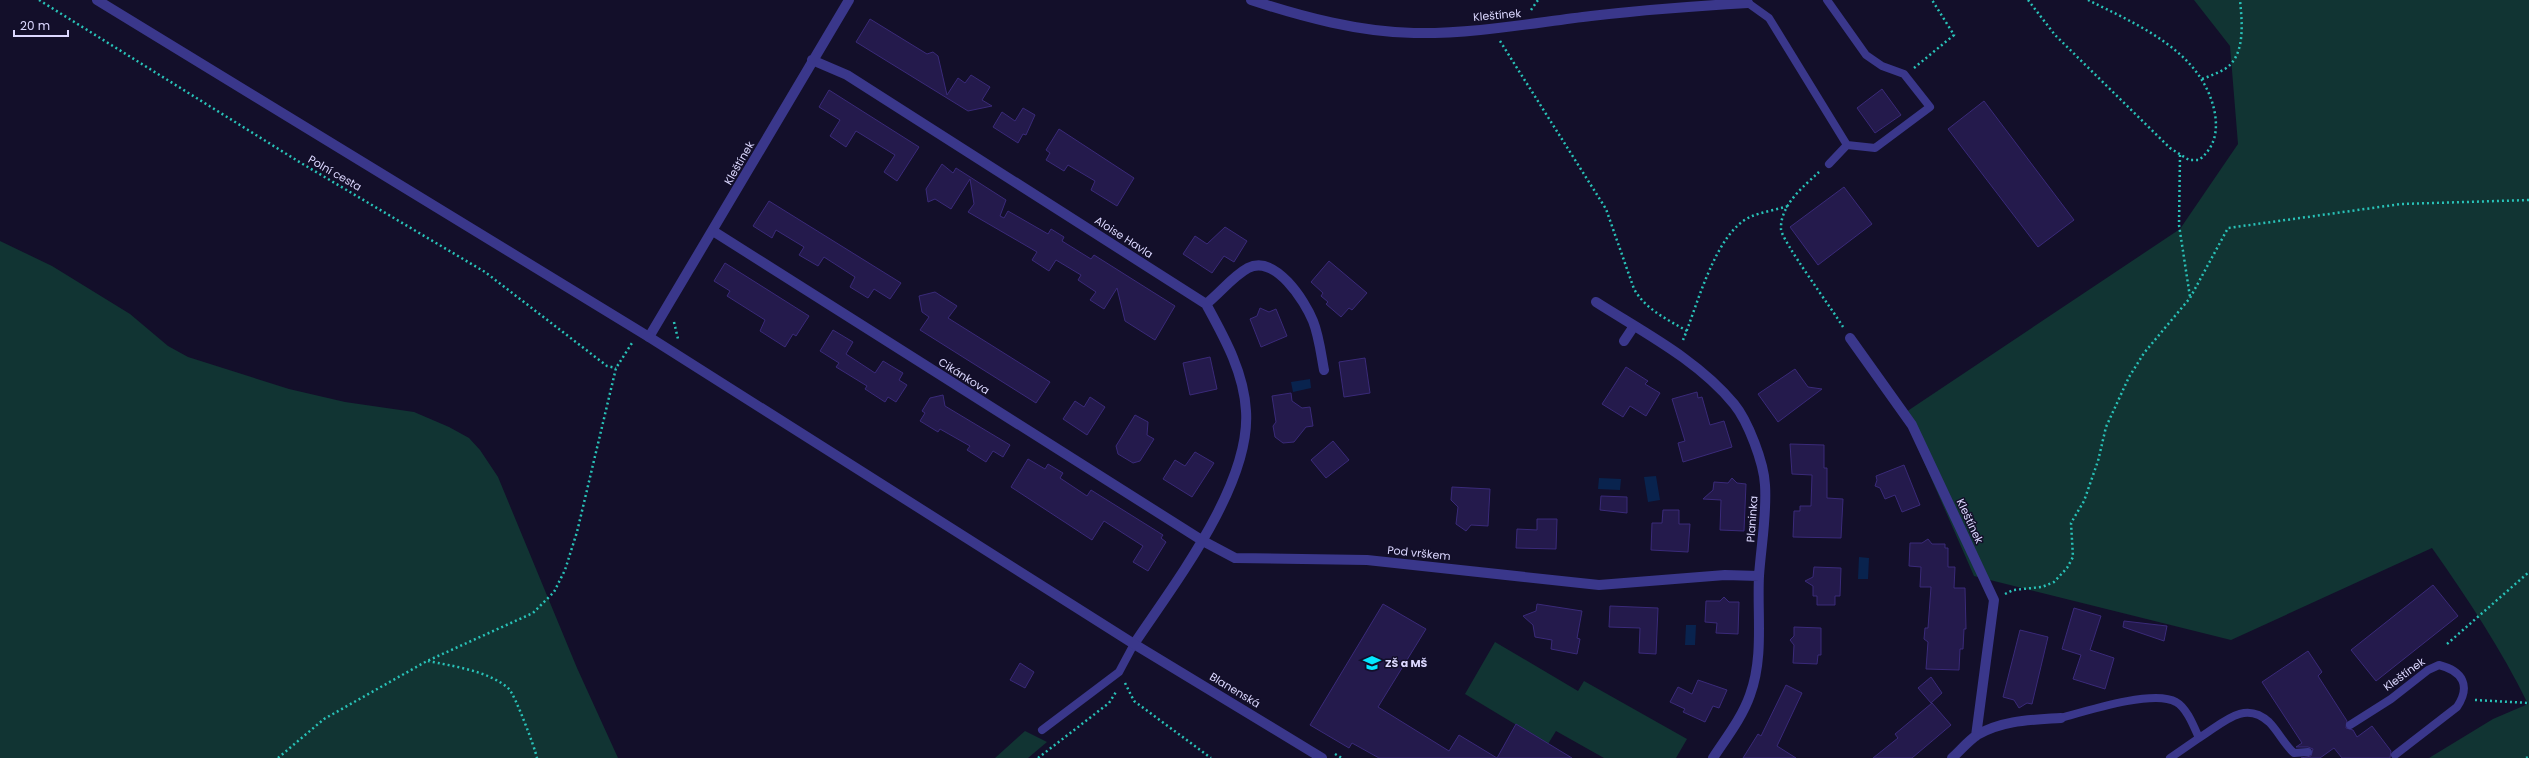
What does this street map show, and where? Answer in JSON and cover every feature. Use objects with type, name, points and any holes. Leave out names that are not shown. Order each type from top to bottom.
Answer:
[{"type":"street","name":"Blanenská","points":[[97,0],[649,337],[1134,644],[1322,758]]},
{"type":"street","name":"Kleštínek","points":[[649,337],[713,232],[848,0]]},
{"type":"street","name":"Kleštínek","points":[[1251,0],[1287,12],[1348,26],[1413,33],[1492,28],[1668,7],[1748,3]]},
{"type":"street","name":"Aloise Havla","points":[[812,60],[858,82],[1206,304],[1230,350],[1241,383],[1246,411],[1245,438],[1238,464],[1203,541]]},
{"type":"street","name":"Cikánkova","points":[[713,232],[1203,541]]},
{"type":"street","points":[[1206,304],[1249,267],[1264,266],[1282,275],[1303,301],[1314,322],[1324,370]]},
{"type":"street","name":"Planinka","points":[[1596,302],[1691,363],[1734,405],[1750,434],[1766,484],[1759,576],[1759,654],[1750,695],[1737,720],[1713,758]]},
{"type":"street","points":[[1624,342],[1634,326]]},
{"type":"street","name":"Kleštínek","points":[[1850,338],[1912,425],[1994,600]]},
{"type":"street","points":[[1134,644],[1203,541]]},
{"type":"street","name":"Pod vrškem","points":[[1203,541],[1236,558],[1367,560],[1599,585],[1725,575],[1759,576]]},
{"type":"street","points":[[1976,736],[1994,600]]},
{"type":"street","points":[[1952,758],[1976,736],[2012,722],[2061,718]]},
{"type":"lane","points":[[1827,0],[1866,55],[1882,66],[1904,74],[1930,107],[1875,148],[1847,145]]},
{"type":"lane","points":[[1748,3],[1769,18],[1847,145]]},
{"type":"lane","points":[[1829,164],[1847,145]]},
{"type":"lane","points":[[1042,730],[1118,672],[1134,644]]},
{"type":"lane","name":"Kleštínek","points":[[2350,725],[2391,699],[2428,670],[2439,665],[2451,668],[2461,677],[2465,691],[2463,698]]},
{"type":"lane","points":[[2061,718],[2132,701],[2164,697],[2177,702],[2187,715],[2199,738]]},
{"type":"lane","points":[[2395,755],[2457,707],[2463,698]]},
{"type":"lane","points":[[2170,758],[2242,711],[2254,712],[2269,722],[2294,754],[2308,752]]},
{"type":"path","name":"Polní cesta","points":[[39,0],[301,162],[486,272],[607,366],[616,368]]},
{"type":"path","points":[[1904,74],[1954,35],[1932,0]]},
{"type":"path","points":[[2028,0],[2055,35],[2180,155],[2190,160],[2199,160],[2210,151],[2215,137],[2216,122],[2212,101],[2202,79],[2168,44],[2138,25],[2088,0]]},
{"type":"path","points":[[2202,79],[2225,69],[2232,62],[2240,46],[2240,0]]},
{"type":"path","points":[[1492,28],[1606,209],[1634,289],[1640,300],[1650,309],[1687,331]]},
{"type":"path","points":[[2180,155],[2178,225],[2190,298]]},
{"type":"path","points":[[1829,164],[1794,197],[1782,217],[1781,230],[1788,246],[1850,338]]},
{"type":"path","points":[[1994,600],[2013,590],[2042,588],[2054,582],[2067,568],[2073,557],[2071,523],[2084,501],[2098,461],[2106,427],[2129,377],[2144,353],[2190,298],[2228,228],[2401,204],[2529,200]]},
{"type":"path","points":[[1681,346],[1706,278],[1719,249],[1738,226],[1749,217],[1788,206]]},
{"type":"path","points":[[674,316],[674,329],[680,344]]},
{"type":"path","points":[[278,758],[324,719],[428,661],[533,613],[554,592],[565,570],[577,532],[616,368],[631,344],[649,337]]},
{"type":"path","points":[[2447,644],[2529,572]]},
{"type":"path","points":[[428,661],[470,670],[510,690],[534,742],[537,758]]},
{"type":"path","points":[[1038,758],[1109,703],[1118,688],[1118,672]]},
{"type":"path","points":[[1118,672],[1134,701],[1211,758]]},
{"type":"path","points":[[2463,698],[2487,702],[2529,703]]},
{"type":"green space","points":[[2194,0],[2529,0],[2529,758],[2429,758],[2493,719],[2528,704],[2507,664],[2483,624],[2432,548],[2231,640],[1974,576],[1903,414],[2180,229],[2238,144],[2230,46]]},
{"type":"green space","points":[[0,241],[52,266],[130,314],[168,346],[188,357],[289,389],[345,402],[414,412],[449,427],[469,438],[480,450],[498,477],[577,668],[618,758],[0,758]]},
{"type":"green space","points":[[1495,642],[1578,691],[1584,681],[1687,739],[1676,758],[1604,758],[1556,731],[1548,744],[1465,694]]},
{"type":"green space","points":[[1025,731],[1047,742],[1028,758],[995,758]]},
{"type":"water","points":[[1310,379],[1311,388],[1293,392],[1291,382]]},
{"type":"water","points":[[1656,476],[1660,500],[1648,502],[1644,477]]},
{"type":"water","points":[[1599,478],[1621,479],[1620,490],[1598,489]]},
{"type":"water","points":[[1859,557],[1869,558],[1868,579],[1858,579]]},
{"type":"water","points":[[1686,625],[1696,625],[1695,645],[1685,645]]},
{"type":"building","points":[[870,19],[927,54],[933,52],[938,56],[947,95],[958,78],[965,83],[971,75],[990,87],[982,100],[992,106],[968,111],[856,42]]},
{"type":"building","points":[[1882,89],[1901,115],[1875,133],[1857,108]]},
{"type":"building","points":[[829,90],[919,147],[897,181],[884,172],[895,155],[856,131],[846,147],[830,136],[840,120],[819,107]]},
{"type":"building","points":[[1984,101],[2074,220],[2038,247],[1948,129]]},
{"type":"building","points":[[1023,108],[1035,115],[1026,135],[1023,134],[1018,143],[993,127],[1002,112],[1015,121]]},
{"type":"building","points":[[1059,129],[1134,178],[1117,206],[1091,190],[1095,181],[1068,165],[1064,171],[1046,160],[1050,153],[1046,150]]},
{"type":"building","points":[[942,164],[953,173],[956,168],[1006,200],[1000,216],[1004,218],[1008,211],[1048,234],[1051,229],[1064,237],[1062,241],[1091,259],[1094,255],[1175,306],[1155,340],[1125,321],[1117,288],[1104,309],[1090,300],[1096,292],[1078,280],[1081,275],[1056,260],[1049,271],[1032,260],[1037,252],[968,212],[974,204],[970,179],[951,209],[935,199],[928,202],[926,189]]},
{"type":"building","points":[[1844,187],[1872,224],[1818,265],[1790,227]]},
{"type":"building","points":[[769,201],[901,283],[890,299],[874,289],[868,298],[850,287],[855,277],[824,257],[818,266],[799,255],[804,247],[776,230],[772,238],[753,226]]},
{"type":"building","points":[[1225,227],[1247,241],[1234,262],[1224,256],[1212,273],[1183,254],[1195,236],[1207,244]]},
{"type":"building","points":[[1329,261],[1367,293],[1352,310],[1349,308],[1341,317],[1326,304],[1328,302],[1321,296],[1323,293],[1311,282]]},
{"type":"building","points":[[725,263],[809,316],[796,336],[793,334],[785,347],[760,331],[765,320],[727,296],[730,291],[714,281]]},
{"type":"building","points":[[935,292],[957,306],[948,318],[1050,382],[1036,403],[920,330],[929,317],[922,312],[919,296]]},
{"type":"building","points":[[1260,308],[1269,312],[1276,309],[1287,336],[1261,347],[1250,319],[1257,316]]},
{"type":"building","points":[[833,330],[853,342],[846,354],[875,373],[883,361],[903,373],[899,380],[907,385],[896,402],[888,397],[885,402],[865,389],[867,386],[836,367],[839,363],[820,351]]},
{"type":"building","points":[[1210,357],[1217,389],[1190,395],[1183,363]]},
{"type":"building","points":[[1365,358],[1370,393],[1344,397],[1339,362]]},
{"type":"building","points":[[1626,367],[1648,381],[1645,384],[1660,393],[1646,416],[1630,406],[1623,417],[1602,404]]},
{"type":"building","points":[[1795,369],[1808,387],[1822,389],[1778,422],[1758,394]]},
{"type":"building","points":[[1697,392],[1698,398],[1702,397],[1710,425],[1724,421],[1732,447],[1683,462],[1678,443],[1685,441],[1672,399]]},
{"type":"building","points":[[1291,393],[1292,401],[1302,408],[1310,407],[1313,426],[1306,427],[1294,442],[1283,443],[1275,437],[1273,426],[1276,422],[1272,396]]},
{"type":"building","points":[[943,395],[945,406],[1010,445],[1003,457],[993,451],[986,462],[967,450],[970,446],[940,429],[938,432],[920,421],[925,413],[922,411],[930,398]]},
{"type":"building","points":[[1090,397],[1105,407],[1087,435],[1063,419],[1075,401],[1084,407]]},
{"type":"building","points":[[1135,415],[1148,422],[1147,435],[1154,439],[1140,461],[1133,463],[1118,454],[1116,446]]},
{"type":"building","points":[[1333,441],[1349,460],[1326,478],[1311,460]]},
{"type":"building","points":[[1790,444],[1824,445],[1824,468],[1827,468],[1827,498],[1843,499],[1841,538],[1793,537],[1794,511],[1800,511],[1800,506],[1811,506],[1812,475],[1792,474]]},
{"type":"building","points":[[1195,452],[1214,463],[1192,497],[1163,479],[1175,460],[1185,466]]},
{"type":"building","points":[[1028,459],[1045,469],[1048,464],[1063,473],[1060,478],[1087,496],[1091,490],[1163,535],[1161,538],[1166,542],[1148,571],[1133,562],[1143,546],[1104,521],[1092,540],[1011,487]]},
{"type":"building","points":[[1904,465],[1920,505],[1902,512],[1895,495],[1885,499],[1880,488],[1875,486],[1877,480],[1876,476]]},
{"type":"building","points":[[1732,478],[1737,483],[1746,484],[1744,531],[1720,530],[1721,500],[1703,499],[1713,490],[1714,482],[1728,483]]},
{"type":"building","points":[[1452,487],[1490,489],[1488,526],[1471,525],[1466,531],[1456,524],[1458,507],[1451,500]]},
{"type":"building","points":[[1601,496],[1627,497],[1627,513],[1600,510]]},
{"type":"building","points":[[1663,510],[1679,510],[1679,524],[1690,524],[1688,552],[1651,550],[1652,523],[1662,523]]},
{"type":"building","points":[[1537,519],[1557,519],[1556,549],[1516,548],[1517,529],[1537,530]]},
{"type":"building","points":[[1928,539],[1932,544],[1945,544],[1945,548],[1948,548],[1948,567],[1955,567],[1954,588],[1965,588],[1966,629],[1964,629],[1963,649],[1960,649],[1959,670],[1926,669],[1928,642],[1924,639],[1925,628],[1928,628],[1931,587],[1920,587],[1921,567],[1909,566],[1910,543],[1922,543]]},
{"type":"building","points":[[1814,567],[1841,568],[1840,596],[1835,596],[1835,605],[1817,605],[1817,596],[1813,596],[1813,586],[1805,581],[1813,577]]},
{"type":"building","points":[[2433,585],[2458,616],[2376,681],[2351,650]]},
{"type":"building","points":[[1724,597],[1729,602],[1739,602],[1738,634],[1716,633],[1717,623],[1705,622],[1706,601],[1720,601]]},
{"type":"building","points":[[1383,604],[1426,629],[1378,707],[1449,751],[1459,735],[1497,758],[1379,758],[1352,743],[1349,748],[1310,725]]},
{"type":"building","points":[[1537,604],[1582,611],[1577,638],[1580,639],[1577,654],[1551,649],[1552,640],[1535,637],[1533,625],[1523,616],[1536,611]]},
{"type":"building","points":[[1610,606],[1658,608],[1656,654],[1639,653],[1640,628],[1609,627]]},
{"type":"building","points":[[2074,608],[2101,616],[2090,650],[2114,658],[2105,689],[2073,679],[2081,655],[2062,649]]},
{"type":"building","points":[[2124,621],[2167,626],[2164,641],[2123,627]]},
{"type":"building","points":[[1794,627],[1821,628],[1821,655],[1818,655],[1817,664],[1793,663],[1794,645],[1790,640],[1794,636]]},
{"type":"building","points":[[2020,630],[2048,637],[2032,704],[2027,703],[2019,708],[2014,700],[2003,697]]},
{"type":"building","points":[[2308,651],[2322,672],[2318,676],[2347,721],[2346,728],[2353,730],[2357,737],[2372,726],[2391,751],[2390,758],[2342,758],[2334,748],[2320,758],[2301,758],[2311,756],[2313,749],[2308,747],[2296,747],[2302,743],[2262,682]]},
{"type":"building","points":[[1020,663],[1034,672],[1025,688],[1010,680]]},
{"type":"building","points":[[1931,677],[1942,693],[1931,703],[1918,688]]},
{"type":"building","points":[[1698,680],[1727,690],[1719,708],[1713,706],[1705,722],[1683,712],[1685,709],[1670,702],[1678,687],[1692,694]]},
{"type":"building","points":[[1786,685],[1802,693],[1777,746],[1796,758],[1743,758],[1758,734],[1761,736]]},
{"type":"building","points":[[1932,703],[1951,725],[1912,758],[1873,758],[1898,738],[1895,734]]},
{"type":"building","points":[[1516,724],[1572,758],[1497,758]]},
{"type":"place","name":"ZŠ a MŠ","points":[[1372,663]]}]
